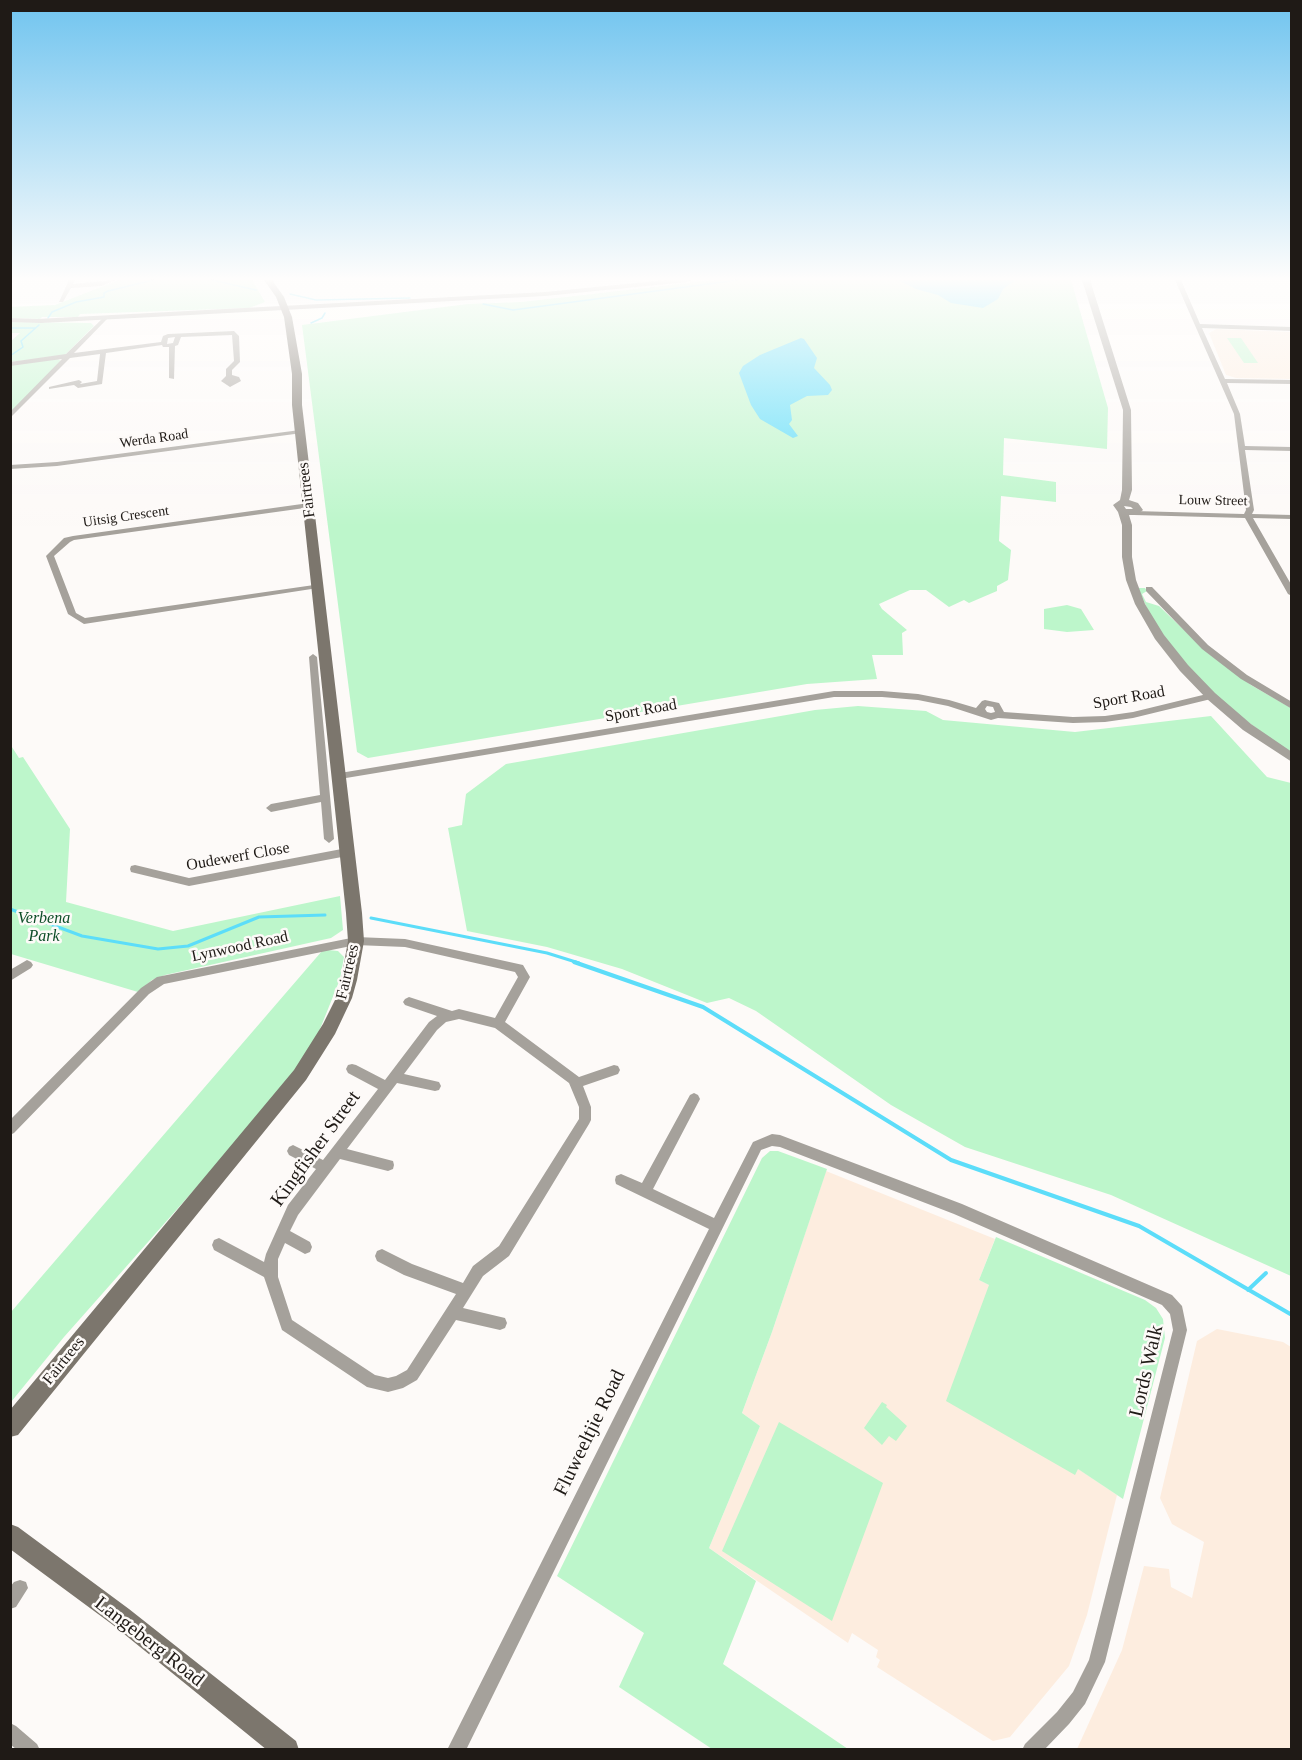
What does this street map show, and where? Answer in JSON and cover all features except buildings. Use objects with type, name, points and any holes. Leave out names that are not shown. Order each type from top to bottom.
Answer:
[{"type":"main road","name":"Fairtrees","points":[[286,362],[297,405]]},
{"type":"main road","name":"Fairtrees","points":[[10,1427],[300,1075],[329,1029],[344,998],[356,941],[340,777],[297,405],[297,374],[294,362]]},
{"type":"main road","points":[[10,1418],[30,1402]]},
{"type":"main road","name":"Langeberg Road","points":[[10,1535],[121,1617],[287,1749]]},
{"type":"street","points":[[10,364],[25,362]]},
{"type":"street","points":[[10,416],[63,362]]},
{"type":"street","points":[[51,388],[100,379],[101,362]]},
{"type":"street","points":[[170,362],[172,378]]},
{"type":"street","points":[[230,377],[229,369],[237,362]]},
{"type":"street","points":[[1112,362],[1127,410],[1127,490],[1130,508],[1127,525],[1128,568],[1140,604],[1171,653],[1211,696],[1247,727],[1292,759]]},
{"type":"street","points":[[1214,362],[1237,414],[1248,513],[1292,594]]},
{"type":"street","points":[[1223,381],[1292,382]]},
{"type":"street","name":"Werda Road","points":[[10,467],[57,464],[300,432]]},
{"type":"street","points":[[1242,448],[1292,449]]},
{"type":"street","name":"Uitsig Crescent","points":[[309,505],[73,538],[50,556],[72,614],[84,621],[318,586]]},
{"type":"street","name":"Louw Street","points":[[1130,508],[1292,517]]},
{"type":"street","name":"Louw Street","points":[[1248,513],[1292,511]]},
{"type":"street","points":[[1149,589],[1184,628],[1217,657],[1244,677],[1292,706]]},
{"type":"street","points":[[313,657],[329,839]]},
{"type":"street","name":"Sport Road","points":[[340,777],[822,695],[882,694],[982,709],[991,703],[999,711],[1065,720],[1105,719],[1132,715],[1211,696]]},
{"type":"street","points":[[316,698],[330,695]]},
{"type":"street","points":[[271,808],[325,798]]},
{"type":"street","name":"Oudewerf Close","points":[[135,869],[189,882],[347,852]]},
{"type":"street","name":"Lynwood Road","points":[[10,1129],[154,984],[169,978],[356,941],[405,943],[519,968],[524,974],[522,980],[498,1024]]},
{"type":"street","points":[[10,976],[27,965]]},
{"type":"street","points":[[219,1245],[270,1273],[286,1325],[378,1384],[398,1383],[412,1375],[478,1271],[504,1251],[585,1120],[585,1107],[577,1083],[570,1076],[498,1024],[459,1014],[450,1015],[409,1002]]},
{"type":"street","name":"Kingfisher Street","points":[[270,1273],[271,1259],[292,1210],[433,1026],[450,1015]]},
{"type":"street","points":[[352,1069],[390,1082],[435,1086]]},
{"type":"street","points":[[577,1083],[614,1070]]},
{"type":"street","points":[[645,1191],[694,1099]]},
{"type":"street","name":"Fluweeltjie Road","points":[[456,1749],[757,1146],[767,1141]]},
{"type":"street","name":"Lords Walk","points":[[767,1141],[780,1141],[957,1209],[1167,1300],[1177,1311],[1180,1330],[1097,1662],[1079,1698],[1063,1719],[1031,1749]]},
{"type":"street","points":[[293,1151],[325,1167]]},
{"type":"street","points":[[337,1152],[388,1165]]},
{"type":"street","points":[[621,1180],[717,1226]]},
{"type":"street","points":[[282,1234],[305,1247]]},
{"type":"street","points":[[382,1256],[409,1270],[465,1292]]},
{"type":"street","points":[[452,1312],[500,1323]]},
{"type":"street","points":[[10,1732],[31,1749]]},
{"type":"shaded area","points":[[1221,362],[1291,362],[1291,379],[1236,378],[1226,375]]},
{"type":"shaded area","points":[[826,1171],[995,1239],[979,1280],[989,1285],[1077,1468],[1117,1495],[1087,1615],[1069,1666],[1010,1737],[993,1741],[980,1733],[877,1667],[880,1660],[876,1657],[878,1650],[852,1633],[848,1643],[709,1548],[760,1426],[742,1413]]},
{"type":"shaded area","points":[[1217,1329],[1283,1342],[1291,1347],[1291,1749],[1077,1749],[1122,1650],[1144,1566],[1169,1569],[1171,1587],[1192,1598],[1204,1542],[1172,1524],[1160,1498],[1197,1341]]},
{"type":"green space","points":[[33,362],[60,362],[11,413],[11,365]]},
{"type":"green space","points":[[307,362],[1095,362],[1108,408],[1107,449],[1004,438],[1003,475],[1056,482],[1056,502],[1001,496],[999,541],[1011,550],[1008,580],[997,586],[997,591],[969,603],[964,600],[949,607],[926,590],[910,590],[879,604],[907,630],[902,633],[903,655],[872,655],[877,679],[807,684],[368,758],[357,752]]},
{"type":"green space","points":[[1138,588],[1145,588],[1147,591],[1142,594],[1146,602],[1159,606],[1209,654],[1251,685],[1291,708],[1291,754],[1224,704],[1172,649],[1151,617]]},
{"type":"green space","points":[[1067,605],[1081,609],[1094,630],[1067,632],[1044,629],[1044,609]]},
{"type":"green space","points":[[858,706],[926,711],[943,720],[1075,732],[1211,716],[1267,777],[1291,783],[1291,1276],[1111,1195],[965,1147],[891,1105],[756,1011],[729,998],[707,1003],[622,969],[547,947],[467,931],[448,828],[462,825],[466,794],[506,764],[815,710]]},
{"type":"green space","name":"Verbena Park","points":[[10,744],[19,758],[23,757],[70,829],[66,902],[173,931],[340,896],[343,930],[331,938],[165,975],[152,980],[138,992],[11,954]]},
{"type":"green space","points":[[322,951],[338,951],[344,957],[340,979],[318,1034],[295,1070],[240,1138],[64,1337],[11,1402],[11,1312]]},
{"type":"green space","points":[[770,1151],[778,1151],[827,1169],[742,1413],[760,1426],[709,1548],[756,1581],[723,1664],[848,1749],[712,1749],[619,1687],[644,1633],[557,1576],[762,1158]]},
{"type":"green space","points":[[996,1237],[1145,1300],[1156,1308],[1163,1319],[1165,1338],[1123,1499],[1078,1469],[1075,1475],[946,1401],[989,1285],[979,1280]]},
{"type":"green space","points":[[882,1402],[907,1426],[896,1441],[889,1436],[882,1445],[864,1428]]},
{"type":"green space","points":[[779,1422],[883,1483],[832,1621],[722,1551]]},
{"type":"water","points":[[749,362],[816,362],[814,368],[832,390],[828,395],[807,396],[790,405],[792,420],[789,424],[798,436],[793,438],[760,419],[751,405],[739,373]]},
{"type":"waterway","points":[[10,909],[82,936],[158,949],[188,946],[259,917],[325,915]]},
{"type":"waterway","points":[[371,918],[547,953],[579,963]]},
{"type":"waterway","points":[[574,962],[703,1007],[951,1160],[1139,1226],[1248,1290]]},
{"type":"waterway","points":[[1248,1290],[1266,1273]]},
{"type":"waterway","points":[[1248,1290],[1292,1315]]}]
